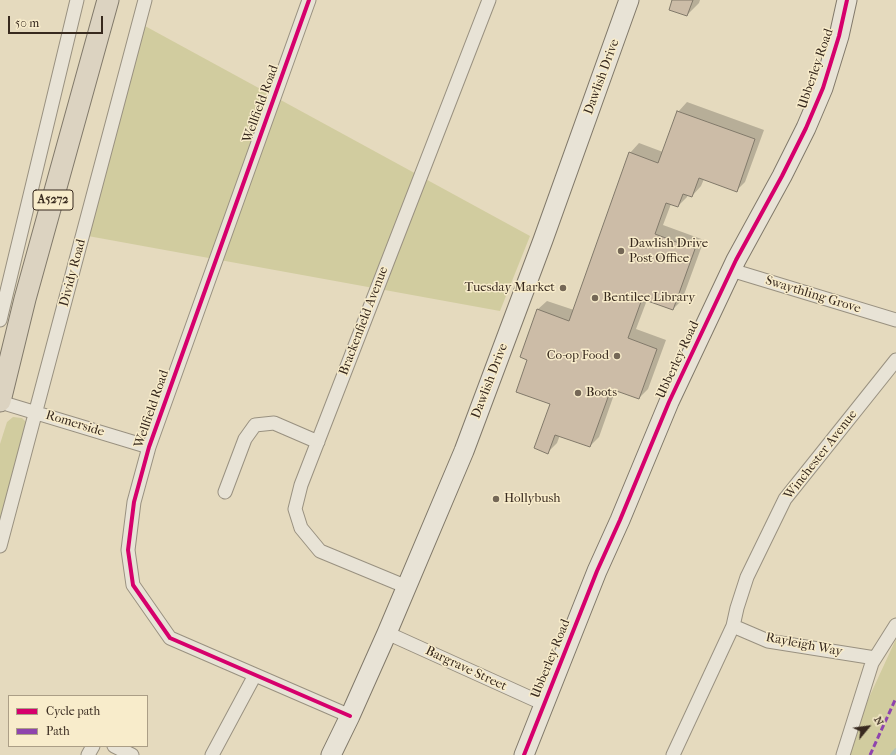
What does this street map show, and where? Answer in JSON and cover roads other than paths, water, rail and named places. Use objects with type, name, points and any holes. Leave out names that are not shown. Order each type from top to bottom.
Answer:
[{"type":"main road","name":"A5272","points":[[0,402],[25,299],[108,0]]},
{"type":"street","points":[[0,320],[77,0]]},
{"type":"street","name":"Dividy Road","points":[[0,546],[145,0]]},
{"type":"street","name":"Wellfield Road","points":[[310,0],[149,447],[134,502],[128,550],[133,585],[170,638],[350,716]]},
{"type":"street","name":"Brackenfield Avenue","points":[[407,587],[320,551],[301,528],[295,509],[301,485],[489,0]]},
{"type":"street","name":"Dawlish Drive","points":[[331,755],[387,633],[467,444],[630,0]]},
{"type":"street","name":"Ubberley Road","points":[[524,755],[597,571],[670,402],[731,270],[806,128],[823,88],[840,36],[847,0]]},
{"type":"street","name":"Swaythling Grove","points":[[731,270],[896,320]]},
{"type":"street","name":"Winchester Avenue","points":[[673,755],[733,626],[747,577],[785,499],[896,360]]},
{"type":"street","name":"Romerside","points":[[0,402],[149,447]]},
{"type":"street","points":[[225,492],[245,439],[255,426],[274,423],[318,442]]},
{"type":"street","points":[[843,755],[872,663],[896,625]]},
{"type":"street","name":"Rayleigh Way","points":[[733,626],[768,641],[876,658]]},
{"type":"street","name":"Bargrave Street","points":[[387,633],[544,704]]},
{"type":"street","points":[[212,755],[255,675]]},
{"type":"street","points":[[116,747],[132,755]]},
{"type":"waterway","points":[[892,755],[896,750]]},
{"type":"place","name":"Dawlish Drive Post Office","points":[[621,251]]},
{"type":"place","name":"Tuesday Market","points":[[563,288]]},
{"type":"place","name":"Bentilee Library","points":[[595,298]]},
{"type":"place","name":"Co-op Food","points":[[617,356]]},
{"type":"place","name":"Boots","points":[[578,393]]},
{"type":"place","name":"Hollybush","points":[[496,499]]}]
